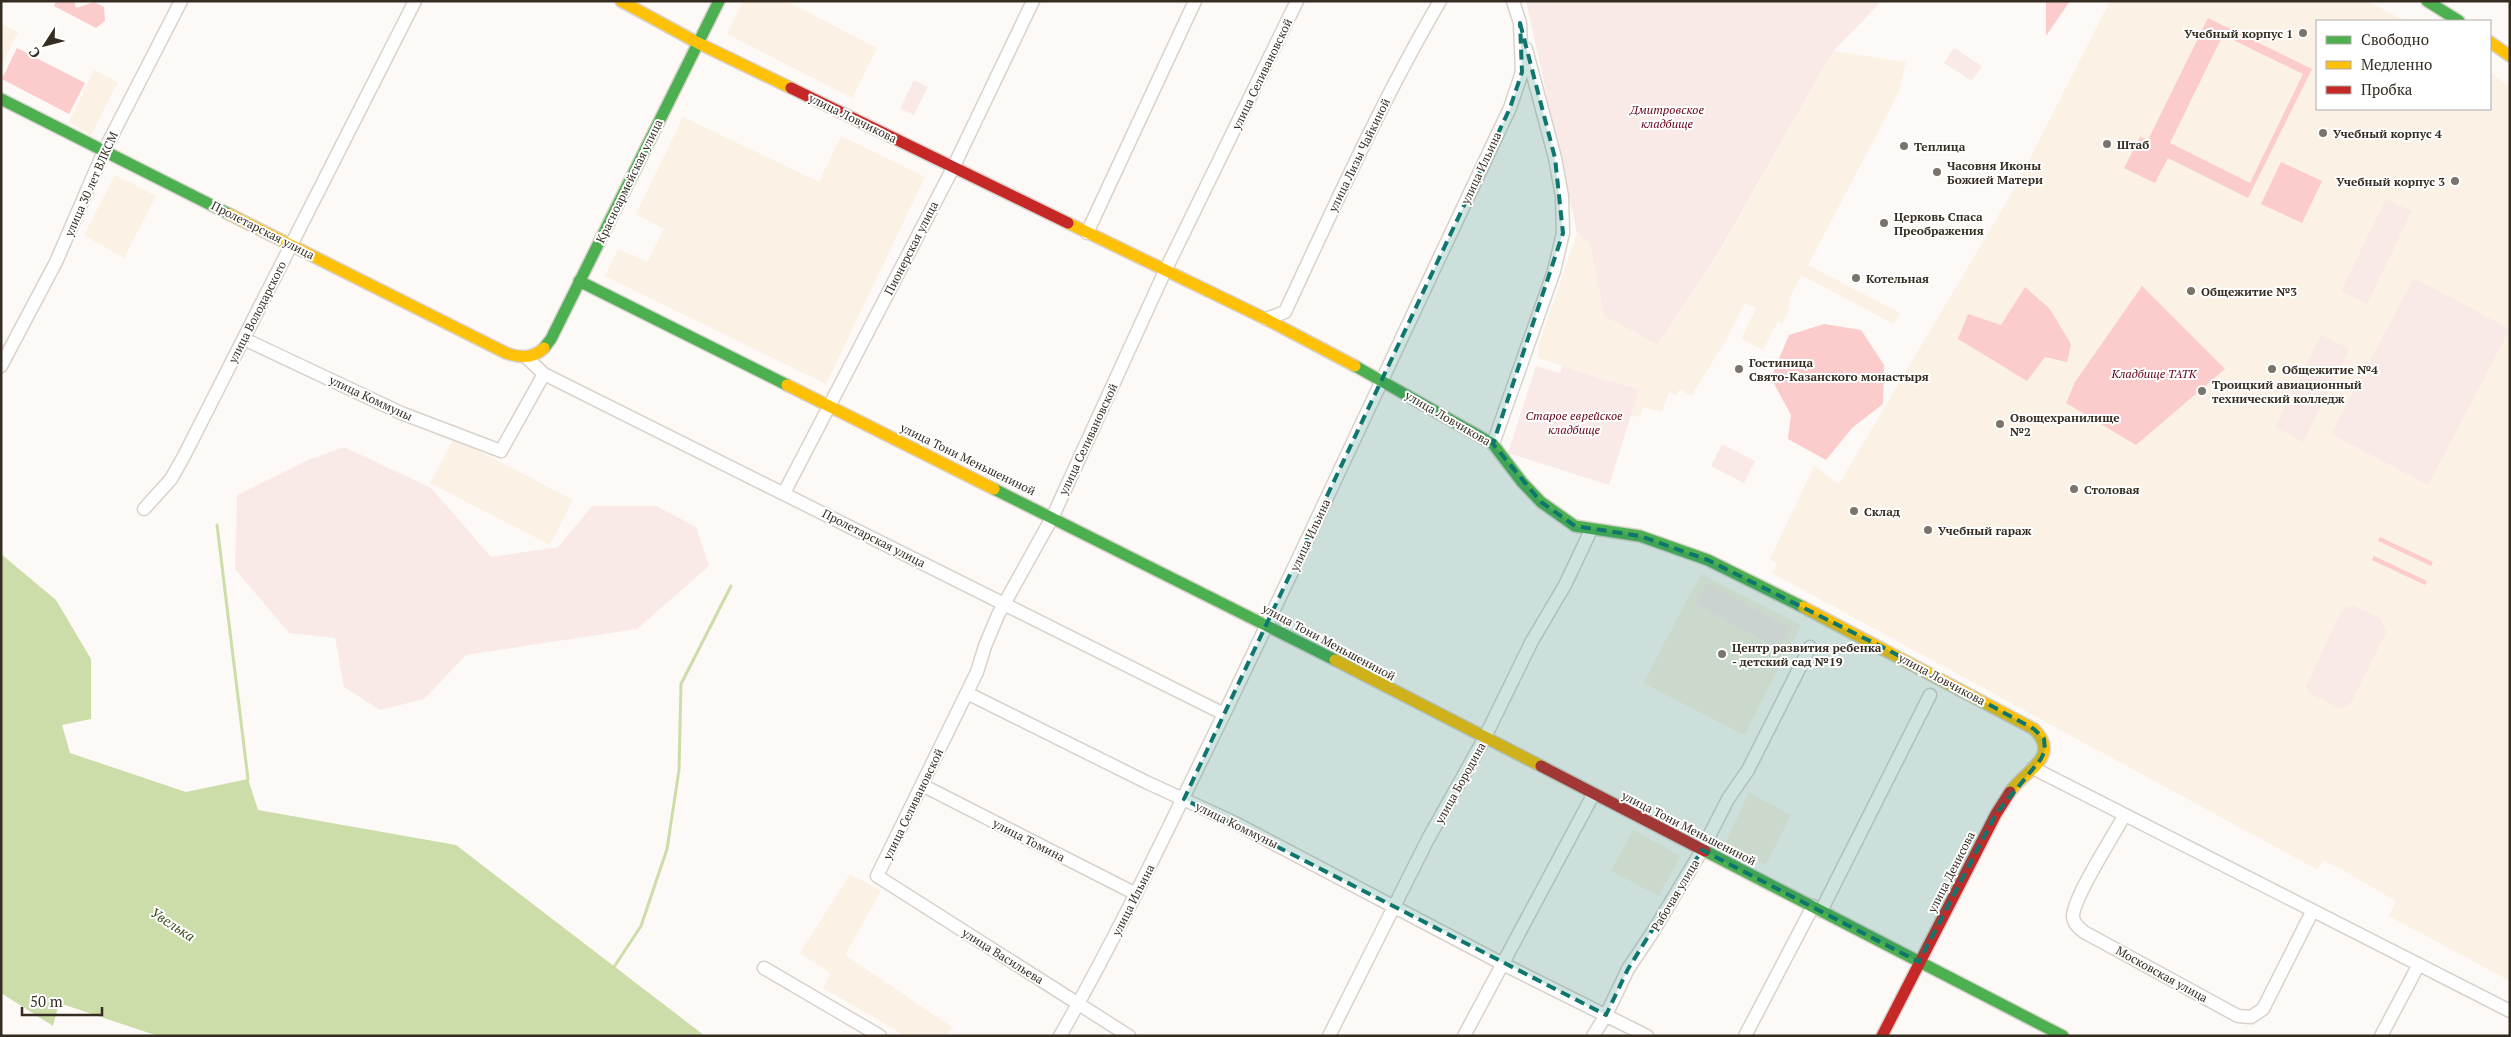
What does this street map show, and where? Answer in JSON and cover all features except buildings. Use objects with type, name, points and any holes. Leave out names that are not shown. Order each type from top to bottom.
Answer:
[{"type":"street","name":"улица 30 лет ВЛКСМ","points":[[1,366],[56,262],[105,149],[181,1]]},
{"type":"street","name":"улица Володарского","points":[[144,509],[171,480],[415,1]]},
{"type":"street","name":"улица Ловчикова","points":[[621,1],[698,43],[1266,319],[1383,380],[1494,444],[1522,482],[1541,502],[1575,526],[1591,530],[1611,530],[1640,536],[1708,560],[1828,619],[2034,729]]},
{"type":"street","name":"Красноармейская улица","points":[[530,358],[551,339],[719,1]]},
{"type":"street","name":"Пионерская улица","points":[[784,493],[953,168],[1033,1]]},
{"type":"street","points":[[1087,233],[1195,1]]},
{"type":"street","name":"улица Селивановской","points":[[877,876],[977,672],[991,630],[1052,516],[1165,271],[1297,1]]},
{"type":"street","name":"улица Лизы Чайкиной","points":[[1285,312],[1364,141],[1410,52],[1440,1]]},
{"type":"street","name":"улица Ильина","points":[[1494,444],[1554,271],[1563,233],[1562,196],[1555,158],[1513,1]]},
{"type":"street","points":[[2432,3],[2458,20]]},
{"type":"street","name":"улица Ильина","points":[[1060,1036],[1079,1004],[1184,799],[1510,108],[1522,72],[1520,23]]},
{"type":"street","points":[[2491,43],[2510,56]]},
{"type":"street","name":"Пролетарская улица","points":[[1,99],[105,149],[506,353],[530,358],[544,374],[1224,714]]},
{"type":"street","name":"улица Тони Меньшениной","points":[[579,281],[1267,625],[1484,739],[2063,1036]]},
{"type":"street","points":[[1266,319],[1285,312],[1288,330]]},
{"type":"street","name":"улица Коммуны","points":[[244,339],[401,413],[500,451],[544,374]]},
{"type":"street","name":"улица Бородина","points":[[1328,1036],[1396,906],[1428,839],[1484,739],[1532,641],[1565,585],[1591,530]]},
{"type":"street","name":"Рабочая улица","points":[[1592,1036],[1606,1015],[1628,969],[1702,850],[1728,799],[1748,770],[1771,728],[1810,647]]},
{"type":"street","name":"улица Коммуны","points":[[967,693],[1236,823],[1503,964],[1647,1036]]},
{"type":"street","points":[[1745,1036],[1930,695]]},
{"type":"street","name":"улица Денисова","points":[[1882,1036],[1996,814],[2013,788],[2033,768],[2045,750],[2044,739],[2034,729]]},
{"type":"street","points":[[2033,768],[2312,912],[2510,1011]]},
{"type":"street","name":"улица Томина","points":[[922,785],[1136,894]]},
{"type":"street","points":[[1464,1036],[1593,795]]},
{"type":"street","name":"Московская улица","points":[[2124,816],[2078,900],[2073,915],[2074,922],[2084,932],[2238,1016],[2251,1017],[2263,1009],[2312,912]]},
{"type":"street","name":"улица Васильева","points":[[877,876],[1129,1036]]},
{"type":"street","points":[[2381,1036],[2418,966]]},
{"type":"street","points":[[764,968],[880,1036]]},
{"type":"highlighted area","points":[[1520,23],[1555,158],[1563,233],[1493,444],[1541,502],[1575,526],[1640,536],[1708,560],[1890,651],[2034,729],[2044,739],[2045,750],[2041,759],[1996,814],[1919,962],[1702,850],[1628,969],[1606,1015],[1184,799],[1510,108],[1522,72]]},
{"type":"shaded area","points":[[743,1],[786,1],[877,48],[852,98],[727,34]]},
{"type":"shaded area","name":"Троицкий авиационный технический колледж","points":[[2110,1],[2367,1],[2403,20],[2316,20],[2316,110],[2491,110],[2491,73],[2510,87],[2510,981],[2389,916],[2396,901],[2339,868],[2323,860],[2318,870],[1772,573],[1777,564],[1770,559],[1814,466],[1839,484],[2016,186]]},
{"type":"shaded area","points":[[1,24],[18,32],[1,66]]},
{"type":"shaded area","points":[[1833,51],[1906,62],[1899,92],[1808,265],[1900,313],[1894,324],[1801,275],[1790,298],[1788,313],[1782,323],[1778,321],[1763,350],[1741,339],[1756,308],[1745,303],[1722,347],[1691,396],[1680,389],[1676,395],[1669,392],[1662,412],[1643,407],[1640,417],[1630,415],[1638,390],[1538,358],[1539,344],[1577,233],[1590,243],[1604,316],[1658,345],[1720,252]]},
{"type":"shaded area","points":[[94,70],[118,82],[91,135],[69,122]]},
{"type":"shaded area","points":[[683,117],[819,182],[841,136],[925,177],[826,384],[605,276],[618,249],[647,262],[664,229],[636,214]]},
{"type":"shaded area","points":[[115,175],[156,196],[124,258],[84,235]]},
{"type":"shaded area","points":[[454,438],[573,500],[550,545],[430,483]]},
{"type":"shaded area","name":"Центр развития ребенка - детский сад №19","points":[[1701,574],[1801,625],[1744,735],[1643,683]]},
{"type":"shaded area","points":[[1749,793],[1791,815],[1766,865],[1724,845]]},
{"type":"shaded area","points":[[1633,830],[1680,856],[1659,896],[1611,871]]},
{"type":"shaded area","points":[[850,874],[881,891],[845,955],[952,1027],[947,1036],[906,1036],[823,988],[831,974],[800,953]]},
{"type":"green space","points":[[56,1],[74,1],[76,8],[94,2],[104,7],[105,21],[96,28],[54,6]]},
{"type":"green space","name":"Дмитровское кладбище","points":[[1526,1],[1882,1],[1833,51],[1719,252],[1658,345],[1604,316],[1590,243],[1577,233]]},
{"type":"green space","points":[[2046,1],[2070,1],[2046,36]]},
{"type":"green space","points":[[2208,18],[2312,69],[2248,198],[2168,158],[2155,183],[2124,168],[2140,137],[2148,140]],"holes":[[[2223,35],[2303,74],[2250,183],[2170,143]]]},
{"type":"green space","points":[[17,48],[85,83],[69,114],[2,79]]},
{"type":"green space","points":[[1954,48],[1982,66],[1972,81],[1944,63]]},
{"type":"green space","points":[[914,80],[928,87],[914,115],[900,109]]},
{"type":"green space","points":[[2281,162],[2322,181],[2302,223],[2261,204]]},
{"type":"green space","points":[[2386,199],[2412,211],[2367,304],[2341,291]]},
{"type":"green space","points":[[2414,278],[2510,329],[2428,485],[2331,434]]},
{"type":"green space","name":"Кладбище ТАТК","points":[[2142,286],[2225,369],[2136,445],[2066,403],[2075,382]]},
{"type":"green space","points":[[2025,287],[2049,308],[2071,344],[2067,362],[2045,357],[2027,381],[1958,339],[1968,314],[2001,325]]},
{"type":"green space","points":[[1824,324],[1861,330],[1884,365],[1883,404],[1852,428],[1826,460],[1788,439],[1791,415],[1771,378],[1789,335]]},
{"type":"green space","points":[[2321,335],[2350,349],[2303,442],[2275,427]]},
{"type":"green space","name":"Старое еврейское кладбище","points":[[1536,366],[1560,373],[1562,366],[1639,390],[1609,485],[1508,453]]},
{"type":"green space","points":[[1722,444],[1755,461],[1744,483],[1711,466]]},
{"type":"green space","points":[[344,447],[431,488],[491,557],[558,547],[592,506],[656,506],[696,527],[709,566],[637,629],[466,655],[424,699],[380,710],[344,687],[335,638],[289,633],[235,569],[237,495],[306,461]]},
{"type":"green space","points":[[2380,537],[2433,562],[2431,566],[2378,541]]},
{"type":"green space","points":[[2374,556],[2427,581],[2425,585],[2372,560]]},
{"type":"green space","points":[[1706,583],[1790,627],[1779,648],[1695,604]]},
{"type":"green space","points":[[2354,606],[2381,619],[2386,632],[2352,701],[2347,706],[2339,708],[2311,694],[2306,687],[2341,611],[2346,607]]},
{"type":"water","name":"Увелька","points":[[1,554],[56,600],[91,659],[91,719],[62,725],[70,753],[186,792],[248,779],[258,810],[456,845],[705,1036],[158,1036],[59,1003],[53,1026],[1,993]]},
{"type":"waterway","points":[[217,525],[248,779]]},
{"type":"waterway","points":[[614,967],[641,926],[667,849],[679,770],[681,684],[731,586]]},
{"type":"traffic: fast","points":[[544,348],[551,339],[719,1]]},
{"type":"traffic: fast","points":[[2427,1],[2457,20]]},
{"type":"traffic: fast","points":[[1,99],[229,214]]},
{"type":"traffic: fast","points":[[579,281],[787,385]]},
{"type":"traffic: fast","points":[[1355,366],[1493,444],[1522,482],[1541,502],[1575,526],[1640,536],[1708,560],[1803,607]]},
{"type":"traffic: fast","points":[[994,489],[1335,660]]},
{"type":"traffic: fast","points":[[1705,851],[2063,1036]]},
{"type":"traffic: slow","points":[[621,1],[698,43],[791,88]]},
{"type":"traffic: slow","points":[[2491,43],[2510,56]]},
{"type":"traffic: slow","points":[[229,214],[506,353],[516,356],[531,356],[544,348]]},
{"type":"traffic: slow","points":[[1068,223],[1266,319],[1355,366]]},
{"type":"traffic: slow","points":[[787,385],[994,489]]},
{"type":"traffic: slow","points":[[1803,607],[2034,729],[2042,739],[2043,755],[2032,770],[2010,792]]},
{"type":"traffic: slow","points":[[1335,660],[1541,766]]},
{"type":"traffic: jam","points":[[791,88],[1068,223]]},
{"type":"traffic: jam","points":[[1541,766],[1705,851]]},
{"type":"traffic: jam","points":[[1882,1036],[1996,814],[2010,792]]},
{"type":"place","name":"Учебный корпус 1","points":[[2303,33]]},
{"type":"place","name":"Учебный корпус 4","points":[[2323,133]]},
{"type":"place","name":"Штаб","points":[[2107,144]]},
{"type":"place","name":"Теплица","points":[[1904,146]]},
{"type":"place","name":"Часовня Иконы Божией Матери","points":[[1937,172]]},
{"type":"place","name":"Учебный корпус 3","points":[[2455,181]]},
{"type":"place","name":"Церковь Спаса Преображения","points":[[1884,223]]},
{"type":"place","name":"Котельная","points":[[1856,278]]},
{"type":"place","name":"Общежитие №3","points":[[2191,291]]},
{"type":"place","name":"Гостиница Свято-Казанского монастыря","points":[[1739,369]]},
{"type":"place","name":"Общежитие №4","points":[[2272,369]]},
{"type":"place","name":"Троицкий авиационный технический колледж","points":[[2202,391]]},
{"type":"place","name":"Овощехранилище №2","points":[[2000,424]]},
{"type":"place","name":"Столовая","points":[[2074,489]]},
{"type":"place","name":"Склад","points":[[1854,511]]},
{"type":"place","name":"Учебный гараж","points":[[1928,530]]},
{"type":"place","name":"Центр развития ребенка - детский сад №19","points":[[1722,654]]}]
